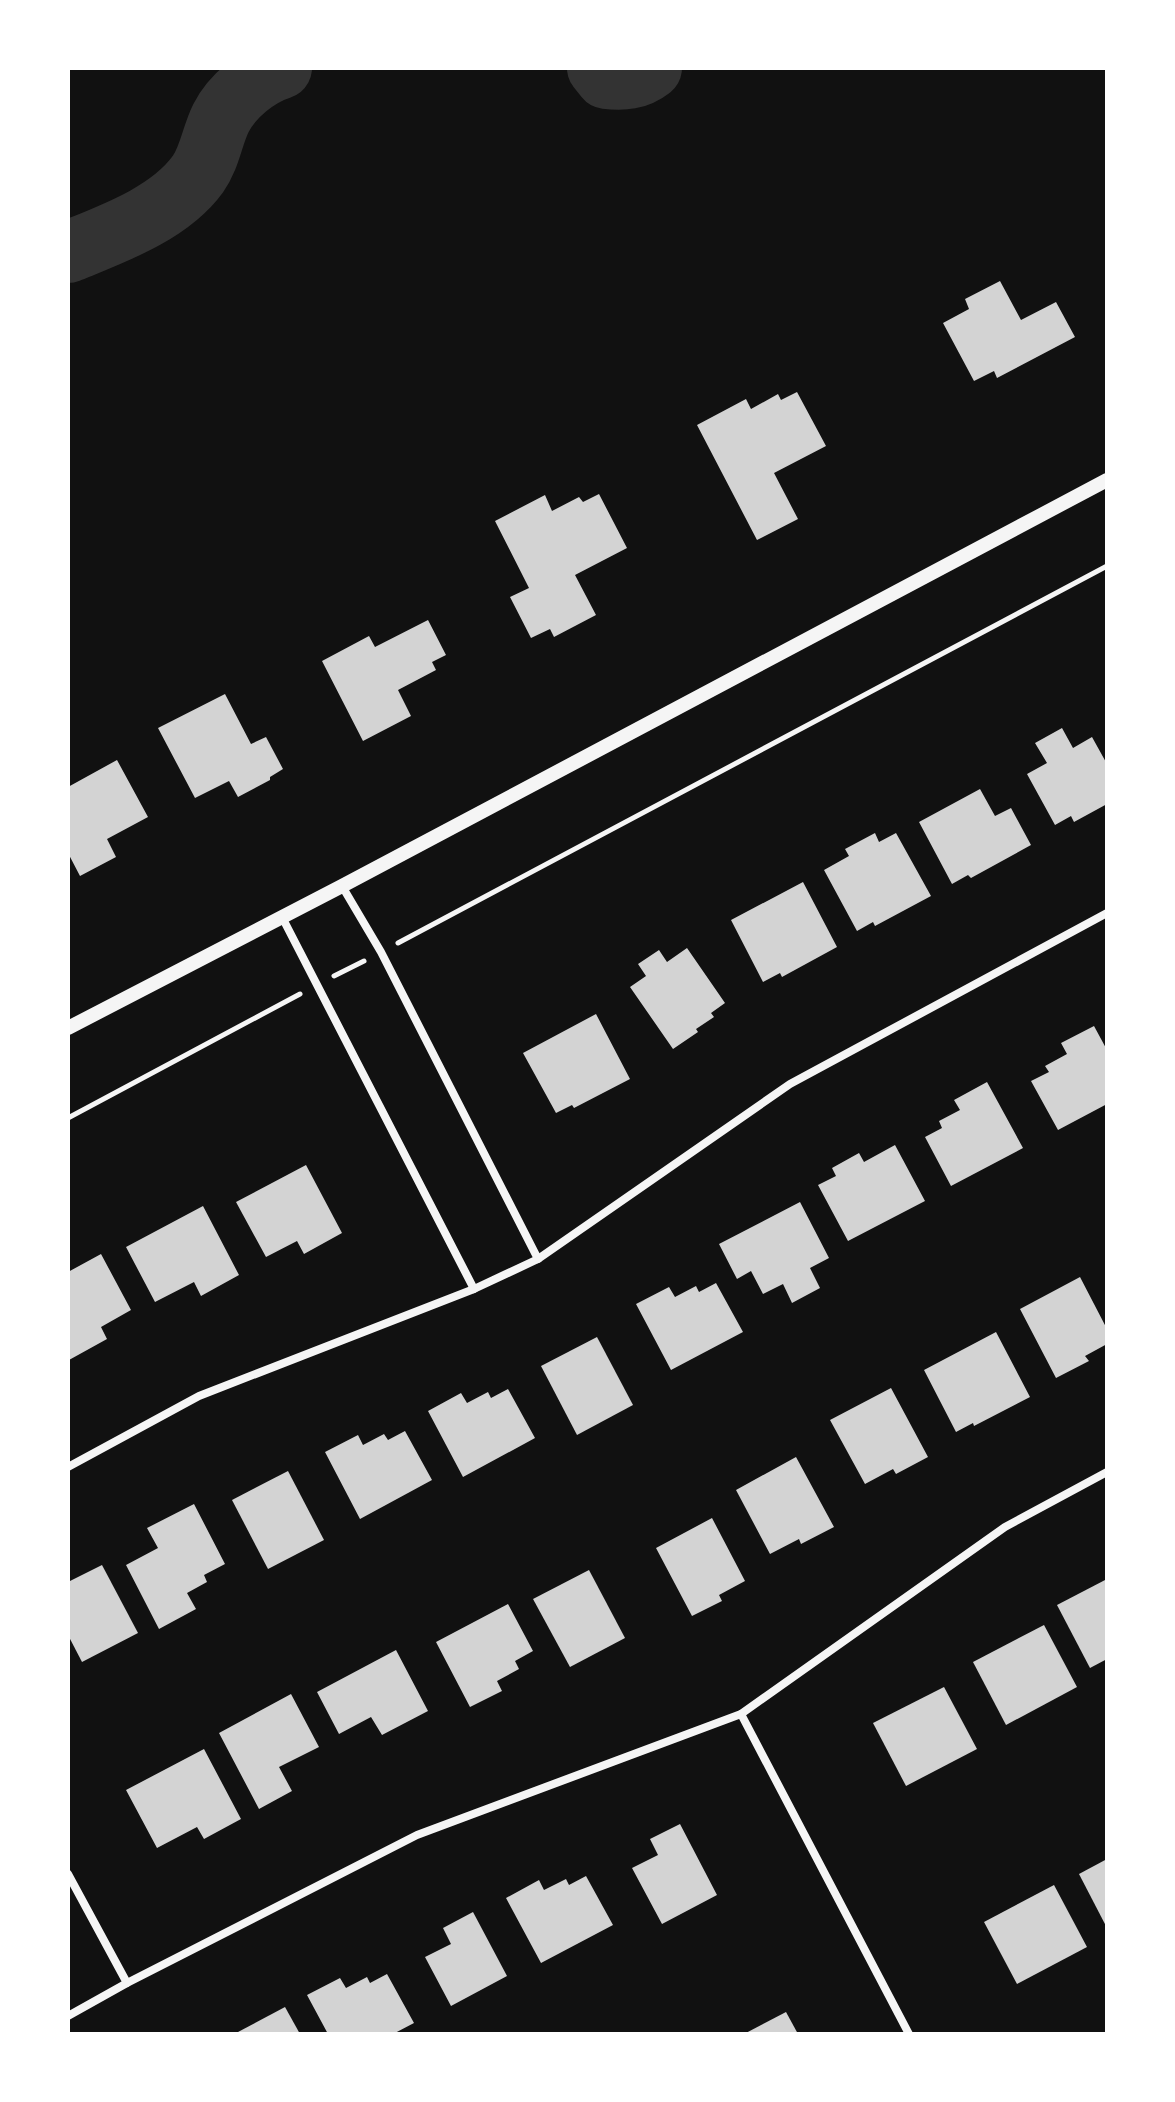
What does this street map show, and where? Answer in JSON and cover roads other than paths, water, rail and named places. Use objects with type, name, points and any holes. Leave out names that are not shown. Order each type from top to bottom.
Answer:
[{"type":"street","points":[[68,1028],[1107,480]]},
{"type":"street","points":[[342,886],[381,952],[538,1259]]},
{"type":"street","points":[[68,1467],[199,1396],[474,1289],[538,1259],[790,1084],[1107,913]]},
{"type":"street","points":[[282,917],[474,1289]]},
{"type":"street","points":[[68,2016],[417,1835],[741,1714],[1005,1527],[1107,1472]]},
{"type":"street","points":[[741,1714],[909,2034]]},
{"type":"street","points":[[68,1874],[127,1983]]},
{"type":"waterway","points":[[68,252],[139,221],[172,201],[198,174],[221,118],[232,102],[255,81],[281,68]]},
{"type":"waterway","points":[[598,68],[606,78],[618,79],[635,77],[651,68]]}]
